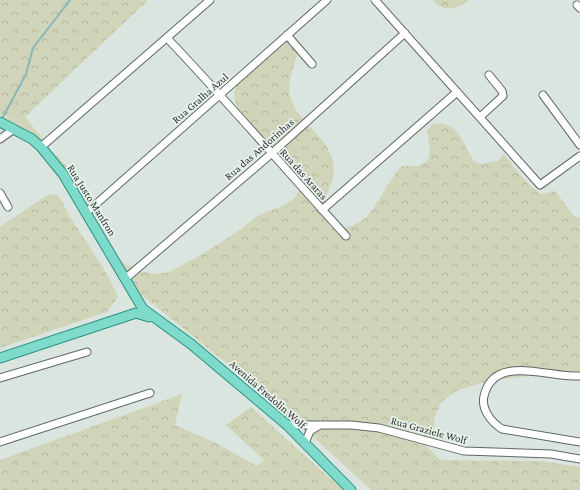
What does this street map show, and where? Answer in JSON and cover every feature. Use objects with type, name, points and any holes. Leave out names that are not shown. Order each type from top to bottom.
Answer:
[{"type":"main road","name":"Rua Justo Manfron","points":[[2,125],[14,129],[32,139],[41,147],[63,174],[87,212],[125,279],[137,309]]},
{"type":"main road","name":"Avenida Fredolin Wolf","points":[[137,309],[164,324],[191,344],[287,425],[352,490]]},
{"type":"main road","points":[[0,358],[99,326],[137,309]]},
{"type":"street","points":[[41,147],[210,0]]},
{"type":"street","name":"Rua Gralha Azul","points":[[87,212],[327,0]]},
{"type":"street","points":[[375,0],[540,185],[580,156]]},
{"type":"street","name":"Rua das Andorinhas","points":[[125,279],[271,154],[405,33]]},
{"type":"street","points":[[287,35],[312,64]]},
{"type":"street","name":"Rua das Araras","points":[[167,38],[220,94],[271,154],[346,236]]},
{"type":"street","points":[[480,118],[502,96],[502,91],[489,75]]},
{"type":"street","points":[[322,210],[457,92]]},
{"type":"street","points":[[543,95],[580,145]]},
{"type":"street","points":[[0,139],[14,129]]},
{"type":"street","points":[[0,193],[8,207]]},
{"type":"street","points":[[0,378],[87,352]]},
{"type":"street","points":[[580,376],[512,369],[494,378],[486,388],[483,400],[486,412],[493,423],[502,429],[580,442]]},
{"type":"street","points":[[0,442],[150,393]]},
{"type":"street","name":"Rua Graziele Wolf","points":[[287,425],[351,425],[379,428],[464,451],[551,454],[580,459]]},
{"type":"street","points":[[305,443],[310,431],[320,425]]},
{"type":"green space","points":[[0,0],[148,0],[25,117],[15,119],[0,115]]},
{"type":"green space","points":[[432,0],[469,0],[455,8],[450,9],[441,7]]},
{"type":"green space","points":[[288,40],[298,49],[289,87],[290,98],[301,116],[323,142],[329,151],[333,162],[333,179],[325,207],[326,216],[330,227],[344,228],[356,224],[365,218],[402,166],[418,166],[428,161],[430,150],[427,131],[432,124],[442,124],[455,130],[460,135],[475,162],[482,164],[498,161],[504,154],[530,186],[541,194],[555,191],[574,216],[580,218],[580,371],[508,378],[469,386],[454,393],[443,401],[435,417],[434,427],[436,435],[446,450],[435,448],[419,438],[440,460],[543,461],[580,467],[580,490],[371,490],[296,421],[289,419],[255,386],[138,292],[121,261],[132,268],[144,272],[156,274],[169,272],[217,245],[261,214],[290,202],[298,193],[300,181],[294,168],[255,130],[243,116],[236,103],[235,89],[242,78],[255,65],[279,43]]},
{"type":"green space","points":[[4,117],[15,119],[25,117],[47,144]]},
{"type":"green space","points":[[54,153],[73,173],[95,215],[91,208]]},
{"type":"green space","points":[[55,194],[62,201],[70,217],[102,266],[118,297],[107,312],[0,348],[0,227],[47,195]]},
{"type":"green space","points":[[182,394],[175,425],[214,442],[257,466],[264,460],[226,425],[251,407],[343,490],[0,490],[0,460]]},
{"type":"waterway","points":[[3,117],[26,74],[33,48],[70,0]]}]
